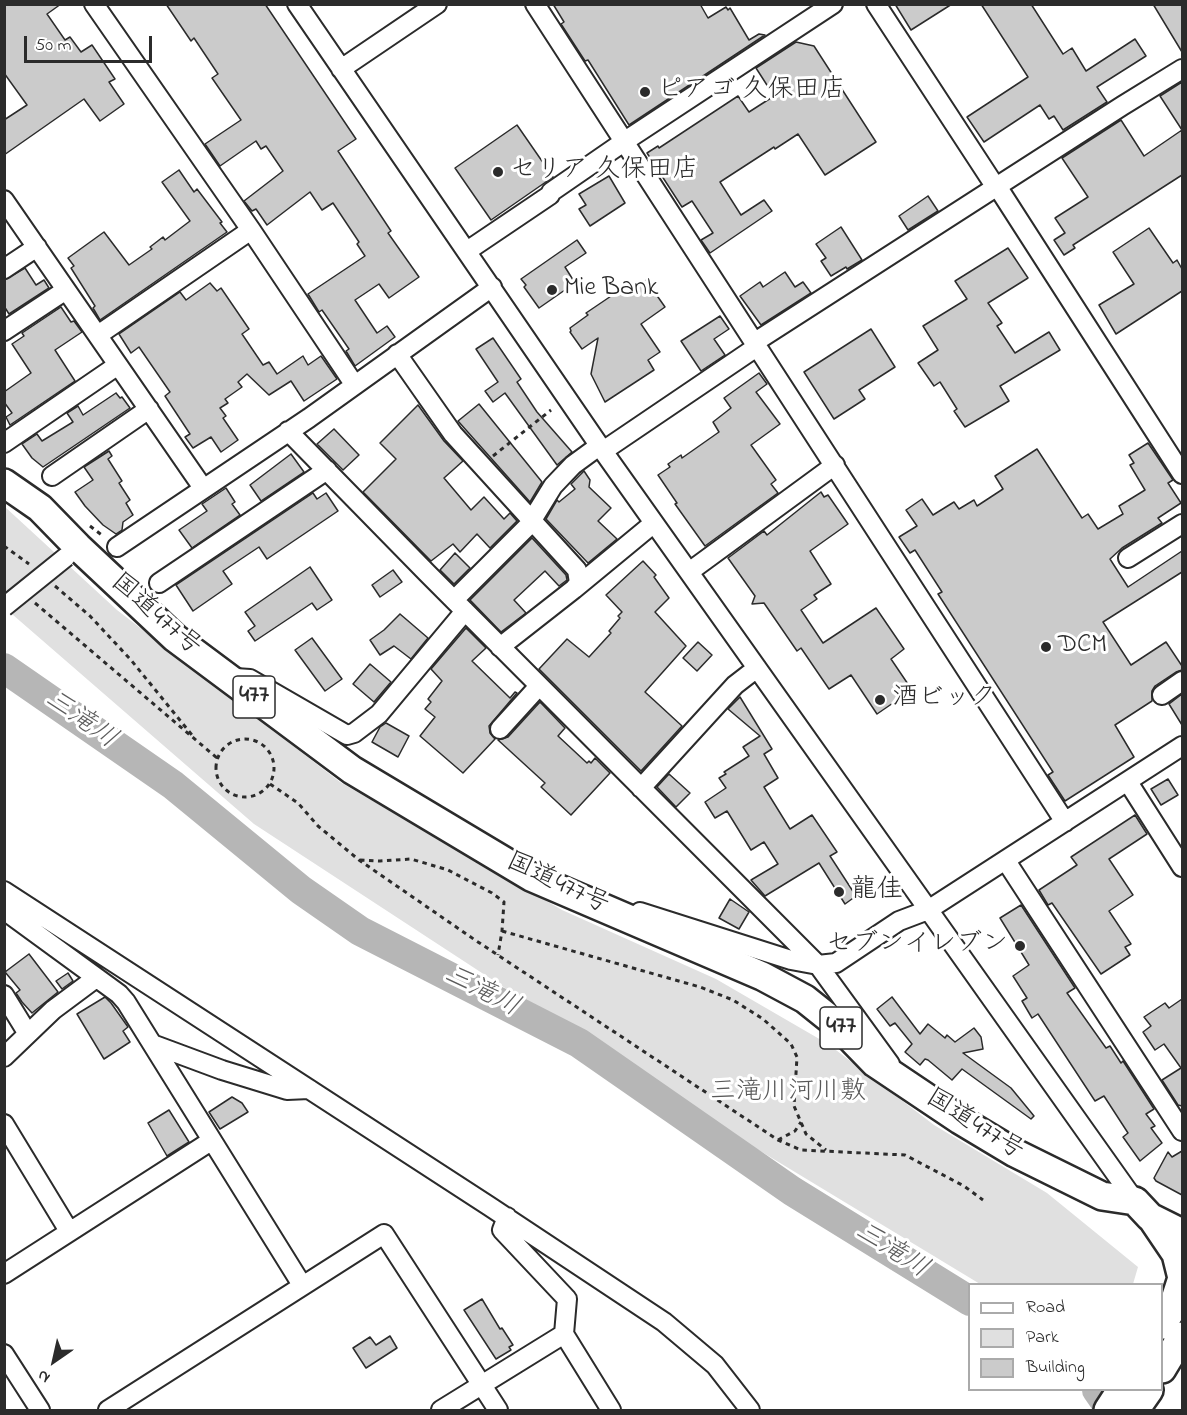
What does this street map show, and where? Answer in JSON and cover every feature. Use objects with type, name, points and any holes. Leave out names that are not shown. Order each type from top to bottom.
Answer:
[{"type":"highway","name":"国道477号","points":[[4,483],[40,508],[72,552],[175,638],[352,770],[531,877],[762,976],[805,999],[840,1027],[875,1063],[960,1120],[1015,1153],[1102,1196],[1143,1209],[1175,1237],[1176,1254],[1182,1278],[1172,1309],[1163,1322]]},
{"type":"highway","points":[[1163,1366],[1182,1336]]},
{"type":"highway","points":[[1108,1410],[1120,1391]]},
{"type":"highway","points":[[1135,1410],[1148,1391]]},
{"type":"street","points":[[94,4],[251,230],[354,384]]},
{"type":"street","points":[[297,4],[601,449],[1143,1209]]},
{"type":"street","points":[[341,69],[437,4]]},
{"type":"street","points":[[535,4],[1065,822]]},
{"type":"street","points":[[467,251],[625,141],[833,4]]},
{"type":"street","points":[[876,4],[1182,474]]},
{"type":"street","points":[[227,677],[250,679],[346,735],[354,734],[380,714],[459,605],[532,520],[553,486],[573,465],[601,449],[996,186],[1182,69]]},
{"type":"street","points":[[4,200],[203,488]]},
{"type":"street","points":[[98,335],[251,230]]},
{"type":"street","points":[[4,269],[37,247]]},
{"type":"street","points":[[117,547],[288,431],[492,287]]},
{"type":"street","points":[[4,331],[66,290]]},
{"type":"street","points":[[397,354],[453,434],[483,464],[577,570],[579,583],[574,590]]},
{"type":"street","points":[[4,443],[118,365]]},
{"type":"street","points":[[52,476],[148,409]]},
{"type":"street","points":[[288,431],[818,965],[903,1081]]},
{"type":"street","points":[[689,572],[835,465]]},
{"type":"street","points":[[159,583],[327,470]]},
{"type":"street","points":[[500,646],[574,590],[654,523]]},
{"type":"street","points":[[1128,558],[1182,524]]},
{"type":"street","points":[[4,607],[72,552]]},
{"type":"street","points":[[641,788],[735,685],[757,668]]},
{"type":"street","points":[[1161,695],[1182,681]]},
{"type":"street","points":[[500,729],[539,686]]},
{"type":"street","points":[[531,877],[791,960],[818,965],[836,963],[898,921],[928,910],[1182,746]]},
{"type":"street","points":[[1128,782],[1182,867]]},
{"type":"street","points":[[1006,861],[1182,1131]]},
{"type":"street","points":[[4,891],[507,1217],[664,1322],[715,1365],[750,1410]]},
{"type":"street","points":[[4,910],[119,994],[302,1285]]},
{"type":"street","points":[[4,1057],[53,1010],[96,978]]},
{"type":"street","points":[[4,995],[28,1034]]},
{"type":"street","points":[[152,1044],[222,1070],[287,1090],[309,1089]]},
{"type":"street","points":[[4,1124],[69,1231]]},
{"type":"street","points":[[4,1274],[212,1141]]},
{"type":"street","points":[[507,1217],[502,1230],[567,1299],[564,1335],[611,1410]]},
{"type":"street","points":[[108,1410],[384,1234],[498,1410]]},
{"type":"street","points":[[441,1410],[564,1335]]},
{"type":"street","points":[[4,1354],[40,1410]]},
{"type":"path","points":[[483,464],[551,410]]},
{"type":"path","points":[[4,546],[31,566]]},
{"type":"path","points":[[50,581],[90,616],[131,660],[194,739]]},
{"type":"path","points":[[28,597],[217,758]]},
{"type":"path","points":[[248,738],[258,741],[272,755],[275,765],[270,784],[255,796],[237,796],[228,792],[217,777],[217,758],[222,749],[238,739],[248,738]]},
{"type":"path","points":[[270,784],[298,803],[318,826],[358,860],[778,1140],[801,1150],[905,1155],[964,1186],[983,1200]]},
{"type":"path","points":[[358,860],[411,859],[448,870],[471,881],[504,902],[498,955]]},
{"type":"path","points":[[502,931],[700,987],[733,1000],[763,1019],[791,1044],[797,1056],[794,1106],[806,1134],[827,1151]]},
{"type":"path","points":[[778,1140],[795,1131],[801,1122]]},
{"type":"green space","name":"三滝川河川敷","points":[[4,506],[117,610],[340,782],[562,910],[716,979],[828,1044],[934,1125],[1047,1193],[1138,1267],[1133,1283],[978,1283],[752,1146],[254,824],[5,608]]},
{"type":"building","points":[[4,4],[61,4],[47,14],[65,40],[70,37],[81,52],[92,45],[115,79],[109,82],[124,104],[100,121],[84,99],[4,155],[4,120],[27,105],[4,73]]},
{"type":"building","points":[[166,4],[265,4],[356,139],[338,151],[391,231],[388,233],[419,277],[389,298],[379,284],[355,300],[377,333],[387,326],[395,337],[355,366],[346,351],[349,349],[322,310],[319,312],[308,294],[365,256],[357,244],[359,242],[333,203],[322,210],[310,192],[267,225],[256,209],[252,211],[244,201],[283,171],[266,146],[261,149],[256,141],[220,166],[205,144],[241,120],[212,78],[218,74],[194,38],[191,41]]},
{"type":"building","name":"ピアゴ 久保田店","points":[[553,4],[700,4],[708,18],[726,7],[728,10],[730,8],[749,40],[759,34],[765,35],[629,125],[588,60],[585,61],[561,24],[564,22]]},
{"type":"building","points":[[895,4],[952,4],[911,30]]},
{"type":"building","points":[[981,4],[1031,4],[1063,54],[1072,48],[1086,71],[1135,39],[1146,56],[1097,87],[1107,102],[1063,130],[1054,116],[1049,119],[1040,105],[984,142],[967,117],[1028,77]]},
{"type":"building","points":[[1153,4],[1182,4],[1182,52]]},
{"type":"building","points":[[796,42],[814,46],[876,142],[825,175],[798,134],[720,182],[741,215],[764,200],[772,211],[710,253],[701,240],[713,233],[692,201],[682,207],[647,153],[658,146],[659,148],[738,96],[749,112],[774,96],[756,68]]},
{"type":"building","points":[[1182,82],[1182,130],[1160,96]]},
{"type":"building","points":[[1121,120],[1144,156],[1182,130],[1182,175],[1073,245],[1075,248],[1064,255],[1054,240],[1065,233],[1055,218],[1088,197],[1062,158]]},
{"type":"building","name":"セリア 久保田店","points":[[517,125],[553,177],[491,220],[455,168]]},
{"type":"building","points":[[179,170],[194,192],[197,189],[227,232],[100,320],[93,308],[95,306],[71,268],[74,266],[68,258],[104,232],[129,265],[152,249],[150,247],[163,237],[165,240],[190,221],[162,182]]},
{"type":"building","points":[[609,176],[625,203],[590,226],[579,209],[586,205],[579,194]]},
{"type":"building","points":[[928,196],[938,211],[908,230],[899,216]]},
{"type":"building","points":[[841,227],[862,260],[831,276],[821,261],[826,258],[816,244]]},
{"type":"building","points":[[1149,228],[1173,263],[1177,260],[1182,269],[1182,291],[1116,334],[1099,305],[1134,284],[1113,252]]},
{"type":"building","points":[[577,240],[586,253],[565,267],[575,283],[539,308],[521,279]]},
{"type":"building","points":[[1008,248],[1028,278],[988,303],[1002,323],[997,326],[1015,353],[1049,332],[1060,350],[1000,386],[1009,401],[965,427],[954,411],[957,409],[940,382],[934,386],[918,363],[938,350],[923,326],[967,299],[955,281]]},
{"type":"building","points":[[25,268],[36,285],[44,280],[49,288],[9,314],[4,306],[4,280]]},
{"type":"building","points":[[785,272],[795,287],[803,282],[811,293],[761,325],[740,296],[760,282],[763,287]]},
{"type":"building","points":[[646,280],[665,307],[641,324],[660,352],[648,360],[654,370],[605,402],[591,374],[598,338],[582,349],[570,332],[570,328],[588,315],[586,313],[620,290],[624,295]]},
{"type":"building","points":[[210,283],[217,291],[221,288],[249,329],[242,334],[263,365],[269,362],[277,374],[303,356],[308,365],[321,356],[337,379],[304,401],[291,381],[269,395],[247,374],[238,382],[242,387],[225,399],[228,403],[220,408],[226,416],[223,418],[238,440],[221,452],[211,437],[193,448],[185,437],[190,434],[165,396],[170,392],[139,347],[131,353],[119,334],[180,292],[186,300]]},
{"type":"building","points":[[61,307],[71,322],[74,321],[82,332],[55,350],[75,381],[10,425],[6,417],[12,413],[4,402],[4,392],[31,373],[12,344],[24,336],[22,333]]},
{"type":"building","points":[[720,316],[729,329],[714,339],[725,355],[701,371],[681,341]]},
{"type":"building","points":[[871,329],[895,367],[859,390],[865,399],[834,419],[804,372]]},
{"type":"building","points":[[493,338],[521,379],[517,382],[537,412],[572,452],[557,465],[505,393],[493,402],[485,391],[498,382],[476,349]]},
{"type":"building","points":[[759,373],[767,384],[756,392],[780,424],[751,445],[776,480],[771,484],[778,493],[705,546],[675,504],[677,503],[658,475],[670,467],[668,464],[681,455],[682,458],[719,432],[713,422],[731,408],[724,398]]},
{"type":"building","points":[[116,393],[130,408],[43,467],[32,458],[22,444],[37,434],[42,441],[73,422],[67,413],[78,406],[83,415]]},
{"type":"building","points":[[479,404],[542,482],[530,502],[458,421]]},
{"type":"building","points":[[418,405],[444,441],[463,461],[444,478],[471,510],[484,497],[504,519],[510,513],[517,521],[490,548],[477,534],[460,552],[453,544],[431,561],[363,492],[396,459],[380,443]]},
{"type":"building","points":[[334,429],[359,455],[343,470],[317,444]]},
{"type":"building","name":"DCM","points":[[1148,443],[1173,480],[1168,483],[1181,503],[1158,518],[1162,523],[1122,548],[1110,559],[1128,587],[1182,551],[1182,572],[1103,622],[1131,665],[1166,642],[1182,666],[1182,670],[1155,686],[1152,691],[1152,701],[1115,725],[1134,757],[1065,801],[1048,775],[1053,772],[938,594],[942,592],[915,550],[910,553],[899,537],[917,526],[906,510],[922,499],[933,515],[954,502],[959,509],[974,500],[977,506],[1003,489],[995,476],[1037,449],[1082,518],[1088,514],[1098,529],[1123,514],[1119,506],[1145,490],[1130,465],[1134,463],[1129,455]]},
{"type":"building","points":[[109,451],[112,456],[108,459],[122,481],[119,483],[130,500],[126,503],[133,515],[123,522],[122,530],[116,534],[103,525],[75,492],[93,480],[84,467]]},
{"type":"building","points":[[291,454],[304,472],[261,501],[250,485]]},
{"type":"building","points":[[584,471],[590,480],[589,487],[611,508],[598,521],[617,539],[588,563],[546,519],[557,500],[559,502],[575,489],[571,484]]},
{"type":"building","points":[[226,488],[235,502],[232,504],[240,515],[192,548],[179,530],[207,511],[202,504]]},
{"type":"building","points":[[821,492],[824,497],[828,495],[848,524],[810,551],[831,584],[814,595],[817,599],[801,610],[823,643],[876,608],[904,649],[891,659],[912,690],[877,714],[851,675],[829,689],[801,648],[797,651],[764,603],[752,604],[755,596],[728,558],[764,531],[767,535]]},
{"type":"building","points":[[313,493],[317,499],[326,493],[338,511],[267,559],[259,547],[223,571],[232,584],[193,611],[176,585]]},
{"type":"building","points":[[532,538],[566,575],[567,580],[559,586],[545,571],[514,600],[526,613],[501,632],[470,600]]},
{"type":"building","points":[[455,553],[470,568],[454,584],[440,570]]},
{"type":"building","points":[[643,561],[656,575],[654,577],[669,598],[655,612],[686,646],[645,692],[682,726],[641,771],[539,669],[567,639],[589,657],[611,633],[609,631],[622,612],[606,595]]},
{"type":"building","points":[[310,567],[332,600],[317,610],[312,603],[255,641],[248,631],[255,626],[245,612]]},
{"type":"building","points":[[393,570],[402,582],[380,597],[372,585]]},
{"type":"building","points":[[400,614],[428,638],[411,659],[394,646],[380,655],[370,640]]},
{"type":"building","points":[[466,628],[486,648],[472,661],[510,698],[515,692],[517,693],[489,726],[490,733],[495,739],[463,773],[420,736],[435,717],[425,709],[431,702],[428,699],[442,681],[431,669]]},
{"type":"building","points":[[312,638],[342,679],[325,691],[295,650]]},
{"type":"building","points":[[698,642],[712,655],[697,671],[683,658]]},
{"type":"building","points":[[370,664],[391,682],[374,702],[353,684]]},
{"type":"building","points":[[1182,694],[1182,725],[1169,704]]},
{"type":"building","points":[[740,697],[772,749],[764,754],[778,778],[764,787],[790,829],[812,815],[837,852],[830,856],[856,896],[845,904],[819,863],[765,896],[751,880],[778,864],[764,842],[751,850],[727,811],[715,818],[705,802],[726,788],[719,778],[726,774],[724,772],[749,756],[743,747],[760,736],[728,709]]},
{"type":"building","points":[[540,702],[565,728],[558,736],[587,763],[589,761],[591,763],[595,758],[610,773],[571,815],[541,787],[545,783],[498,740],[508,737]]},
{"type":"building","points":[[386,723],[409,736],[398,757],[372,742],[380,727]]},
{"type":"building","points":[[669,774],[690,793],[676,807],[657,787]]},
{"type":"building","points":[[1168,779],[1178,795],[1161,805],[1151,789]]},
{"type":"building","points":[[1135,815],[1147,834],[1109,859],[1133,895],[1109,911],[1131,944],[1125,947],[1130,955],[1101,974],[1052,903],[1048,905],[1039,890],[1077,865],[1071,857]]},
{"type":"building","points":[[730,899],[749,912],[739,929],[719,918]]},
{"type":"building","points":[[1021,905],[1075,988],[1067,993],[1106,1048],[1110,1046],[1121,1063],[1123,1061],[1154,1109],[1146,1114],[1155,1126],[1151,1128],[1162,1143],[1140,1161],[1123,1137],[1128,1133],[1104,1096],[1095,1101],[1038,1014],[1032,1018],[1022,1001],[1027,998],[1013,976],[1029,965],[1000,918]]},
{"type":"building","points":[[29,954],[58,992],[32,1013],[16,993],[20,990],[5,972]]},
{"type":"building","points":[[68,973],[73,981],[62,989],[56,981]]},
{"type":"building","points":[[105,997],[128,1027],[123,1031],[130,1042],[104,1059],[77,1014]]},
{"type":"building","points":[[892,997],[920,1034],[928,1024],[945,1038],[947,1035],[955,1042],[974,1028],[981,1037],[983,1049],[963,1053],[1011,1088],[1034,1116],[1031,1119],[962,1069],[952,1080],[928,1060],[925,1059],[920,1065],[905,1052],[912,1044],[895,1023],[890,1026],[877,1009]]},
{"type":"building","points":[[1182,999],[1182,1106],[1178,1105],[1162,1080],[1181,1068],[1164,1044],[1155,1050],[1143,1032],[1151,1026],[1144,1017],[1165,1003],[1169,1008]]},
{"type":"building","points":[[232,1097],[242,1103],[248,1112],[220,1129],[209,1112]]},
{"type":"building","points":[[169,1110],[189,1142],[167,1156],[148,1123]]},
{"type":"building","points":[[1182,1151],[1182,1195],[1154,1178],[1168,1152],[1172,1157]]},
{"type":"building","points":[[482,1299],[500,1329],[502,1328],[513,1345],[509,1347],[511,1350],[496,1359],[464,1310]]},
{"type":"building","points":[[390,1336],[397,1348],[366,1368],[353,1348],[370,1337],[376,1345]]},
{"type":"waterway","name":"三滝川","points":[[4,668],[173,785],[301,890],[360,931],[579,1043],[792,1191],[968,1300]]},
{"type":"waterway","name":"三滝川","points":[[1098,1391],[1111,1410]]},
{"type":"place","name":"ピアゴ 久保田店","points":[[645,92]]},
{"type":"place","name":"セリア 久保田店","points":[[498,172]]},
{"type":"place","name":"Mie Bank","points":[[552,290]]},
{"type":"place","name":"DCM","points":[[1046,647]]},
{"type":"place","name":"酒ビック","points":[[880,700]]},
{"type":"place","name":"龍佳","points":[[839,892]]},
{"type":"place","name":"セブンイレブン","points":[[1020,946]]}]
